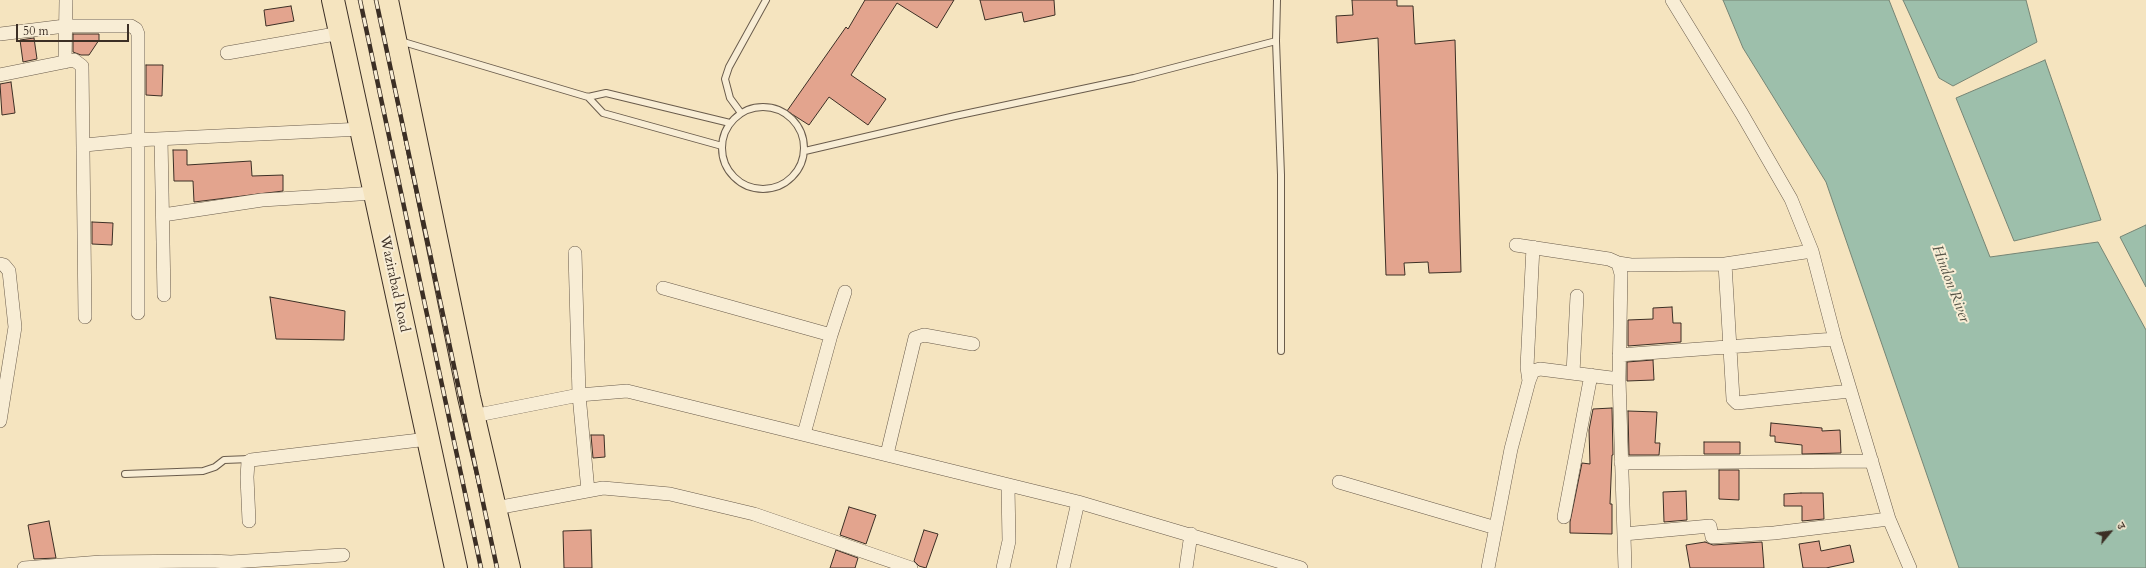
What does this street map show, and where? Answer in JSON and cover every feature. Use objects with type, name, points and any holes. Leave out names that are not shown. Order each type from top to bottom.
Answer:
[{"type":"highway","name":"Wazirabad Road","points":[[333,0],[456,568]]},
{"type":"highway","points":[[388,0],[473,416],[509,568]]},
{"type":"street","points":[[65,62],[66,0]]},
{"type":"street","points":[[1672,0],[1742,114],[1791,199],[1812,251],[1835,340],[1889,519],[1910,568]]},
{"type":"street","points":[[0,34],[65,26],[131,26],[136,29],[138,34],[136,140],[138,313]]},
{"type":"street","points":[[227,53],[340,32]]},
{"type":"street","points":[[0,75],[74,60],[82,66],[85,317]]},
{"type":"street","points":[[84,144],[362,129]]},
{"type":"street","points":[[161,139],[164,295]]},
{"type":"street","points":[[163,215],[262,200],[375,193]]},
{"type":"street","points":[[1516,244],[1609,259],[1618,263],[1631,265],[1725,264],[1812,251]]},
{"type":"street","points":[[1528,381],[1527,366],[1533,247]]},
{"type":"street","points":[[575,253],[579,395],[588,491]]},
{"type":"street","points":[[1618,263],[1621,274],[1619,379],[1625,568]]},
{"type":"street","points":[[0,264],[4,265],[9,271],[15,327],[0,422]]},
{"type":"street","points":[[1725,264],[1733,399],[1737,403],[1850,391]]},
{"type":"street","points":[[663,288],[831,335]]},
{"type":"street","points":[[804,434],[831,335],[845,292]]},
{"type":"street","points":[[1573,373],[1577,296]]},
{"type":"street","points":[[887,454],[916,338],[924,335],[973,344]]},
{"type":"street","points":[[1619,355],[1835,340]]},
{"type":"street","points":[[1488,568],[1511,449],[1528,381],[1533,372],[1537,369],[1619,379]]},
{"type":"street","points":[[1564,517],[1591,376]]},
{"type":"street","points":[[473,416],[579,395],[627,391],[1078,502],[1191,534],[1301,568]]},
{"type":"street","points":[[249,521],[247,477],[248,462],[251,460],[428,438]]},
{"type":"street","points":[[1621,462],[1872,461]]},
{"type":"street","points":[[1339,482],[1496,528]]},
{"type":"street","points":[[1002,568],[1009,541],[1008,486]]},
{"type":"street","points":[[496,508],[603,488],[670,494],[754,514],[911,568]]},
{"type":"street","points":[[1063,568],[1078,502]]},
{"type":"street","points":[[1624,534],[1710,526],[1712,537],[1759,534],[1889,519]]},
{"type":"street","points":[[1186,568],[1191,534]]},
{"type":"street","points":[[24,568],[101,562],[232,565],[343,555]]},
{"type":"lane","points":[[741,113],[730,98],[725,79],[729,67],[766,0]]},
{"type":"lane","points":[[1277,0],[1276,41],[1281,175],[1281,351]]},
{"type":"lane","points":[[396,40],[588,97],[606,93],[730,123]]},
{"type":"lane","points":[[805,151],[955,116],[1134,78],[1276,41]]},
{"type":"lane","points":[[588,97],[603,113],[722,146]]},
{"type":"lane","points":[[758,107],[776,109],[791,118],[802,133],[805,151],[800,168],[787,182],[770,189],[752,188],[736,179],[726,164],[722,146],[724,134],[730,123],[741,113],[758,107]]},
{"type":"lane","points":[[125,474],[203,471],[215,467],[224,460],[248,458],[251,460]]},
{"type":"water","name":"Hindon River","points":[[1723,0],[1889,0],[1990,257],[2098,242],[2146,330],[2146,568],[1959,568],[1826,182],[1743,48]]},
{"type":"water","points":[[1903,0],[2026,0],[2037,42],[1953,86],[1939,78]]},
{"type":"water","points":[[2045,60],[2101,220],[2014,241],[1956,98]]},
{"type":"water","points":[[2146,225],[2146,287],[2120,237]]},
{"type":"building","points":[[865,0],[954,0],[937,28],[897,3],[851,75],[886,99],[868,125],[829,97],[809,125],[787,111],[846,27],[848,29]]},
{"type":"building","points":[[980,0],[1054,0],[1055,15],[1024,22],[1022,12],[985,20]]},
{"type":"building","points":[[1352,0],[1397,0],[1397,6],[1413,6],[1415,44],[1455,40],[1461,272],[1429,273],[1428,262],[1404,263],[1405,275],[1386,275],[1378,38],[1337,43],[1336,16],[1353,15]]},
{"type":"building","points":[[291,6],[294,21],[266,26],[264,10]]},
{"type":"building","points":[[73,34],[99,34],[99,40],[89,55],[81,55],[73,52]]},
{"type":"building","points":[[34,38],[37,59],[23,62],[20,40]]},
{"type":"building","points":[[146,65],[163,65],[162,96],[146,95]]},
{"type":"building","points":[[11,82],[15,113],[2,115],[0,84]]},
{"type":"building","points":[[173,150],[187,150],[187,165],[251,161],[252,176],[283,175],[283,191],[194,202],[193,181],[174,181]]},
{"type":"building","points":[[92,222],[113,223],[112,245],[92,244]]},
{"type":"building","points":[[270,297],[345,311],[344,340],[276,339]]},
{"type":"building","points":[[1672,307],[1673,323],[1681,323],[1681,342],[1628,346],[1628,320],[1653,319],[1653,308]]},
{"type":"building","points":[[1653,360],[1654,380],[1627,381],[1627,362]]},
{"type":"building","points":[[1612,408],[1613,455],[1610,504],[1612,504],[1612,534],[1570,533],[1570,522],[1582,463],[1590,464],[1589,430],[1593,409]]},
{"type":"building","points":[[1628,411],[1657,412],[1655,443],[1660,443],[1659,455],[1629,455]]},
{"type":"building","points":[[1771,423],[1822,428],[1822,431],[1840,430],[1841,453],[1802,454],[1802,445],[1775,442],[1775,436],[1770,436]]},
{"type":"building","points":[[591,435],[604,435],[605,457],[593,458]]},
{"type":"building","points":[[1704,442],[1740,442],[1740,454],[1704,454]]},
{"type":"building","points":[[1719,470],[1739,470],[1739,500],[1719,499]]},
{"type":"building","points":[[1686,491],[1687,520],[1664,522],[1663,492]]},
{"type":"building","points":[[1823,493],[1824,519],[1802,521],[1802,506],[1784,506],[1784,494]]},
{"type":"building","points":[[849,507],[876,515],[866,544],[840,535]]},
{"type":"building","points":[[49,521],[56,558],[34,559],[28,525]]},
{"type":"building","points":[[591,530],[592,568],[564,568],[563,531]]},
{"type":"building","points":[[924,530],[938,534],[926,568],[919,566],[914,561]]},
{"type":"building","points":[[1819,541],[1821,551],[1850,545],[1854,562],[1826,568],[1803,568],[1799,544]]},
{"type":"building","points":[[1705,542],[1713,545],[1762,542],[1764,568],[1690,568],[1686,545]]},
{"type":"building","points":[[836,550],[858,558],[855,568],[830,568]]},
{"type":"railway","points":[[360,0],[481,568]]},
{"type":"railway","points":[[376,0],[497,568]]}]
